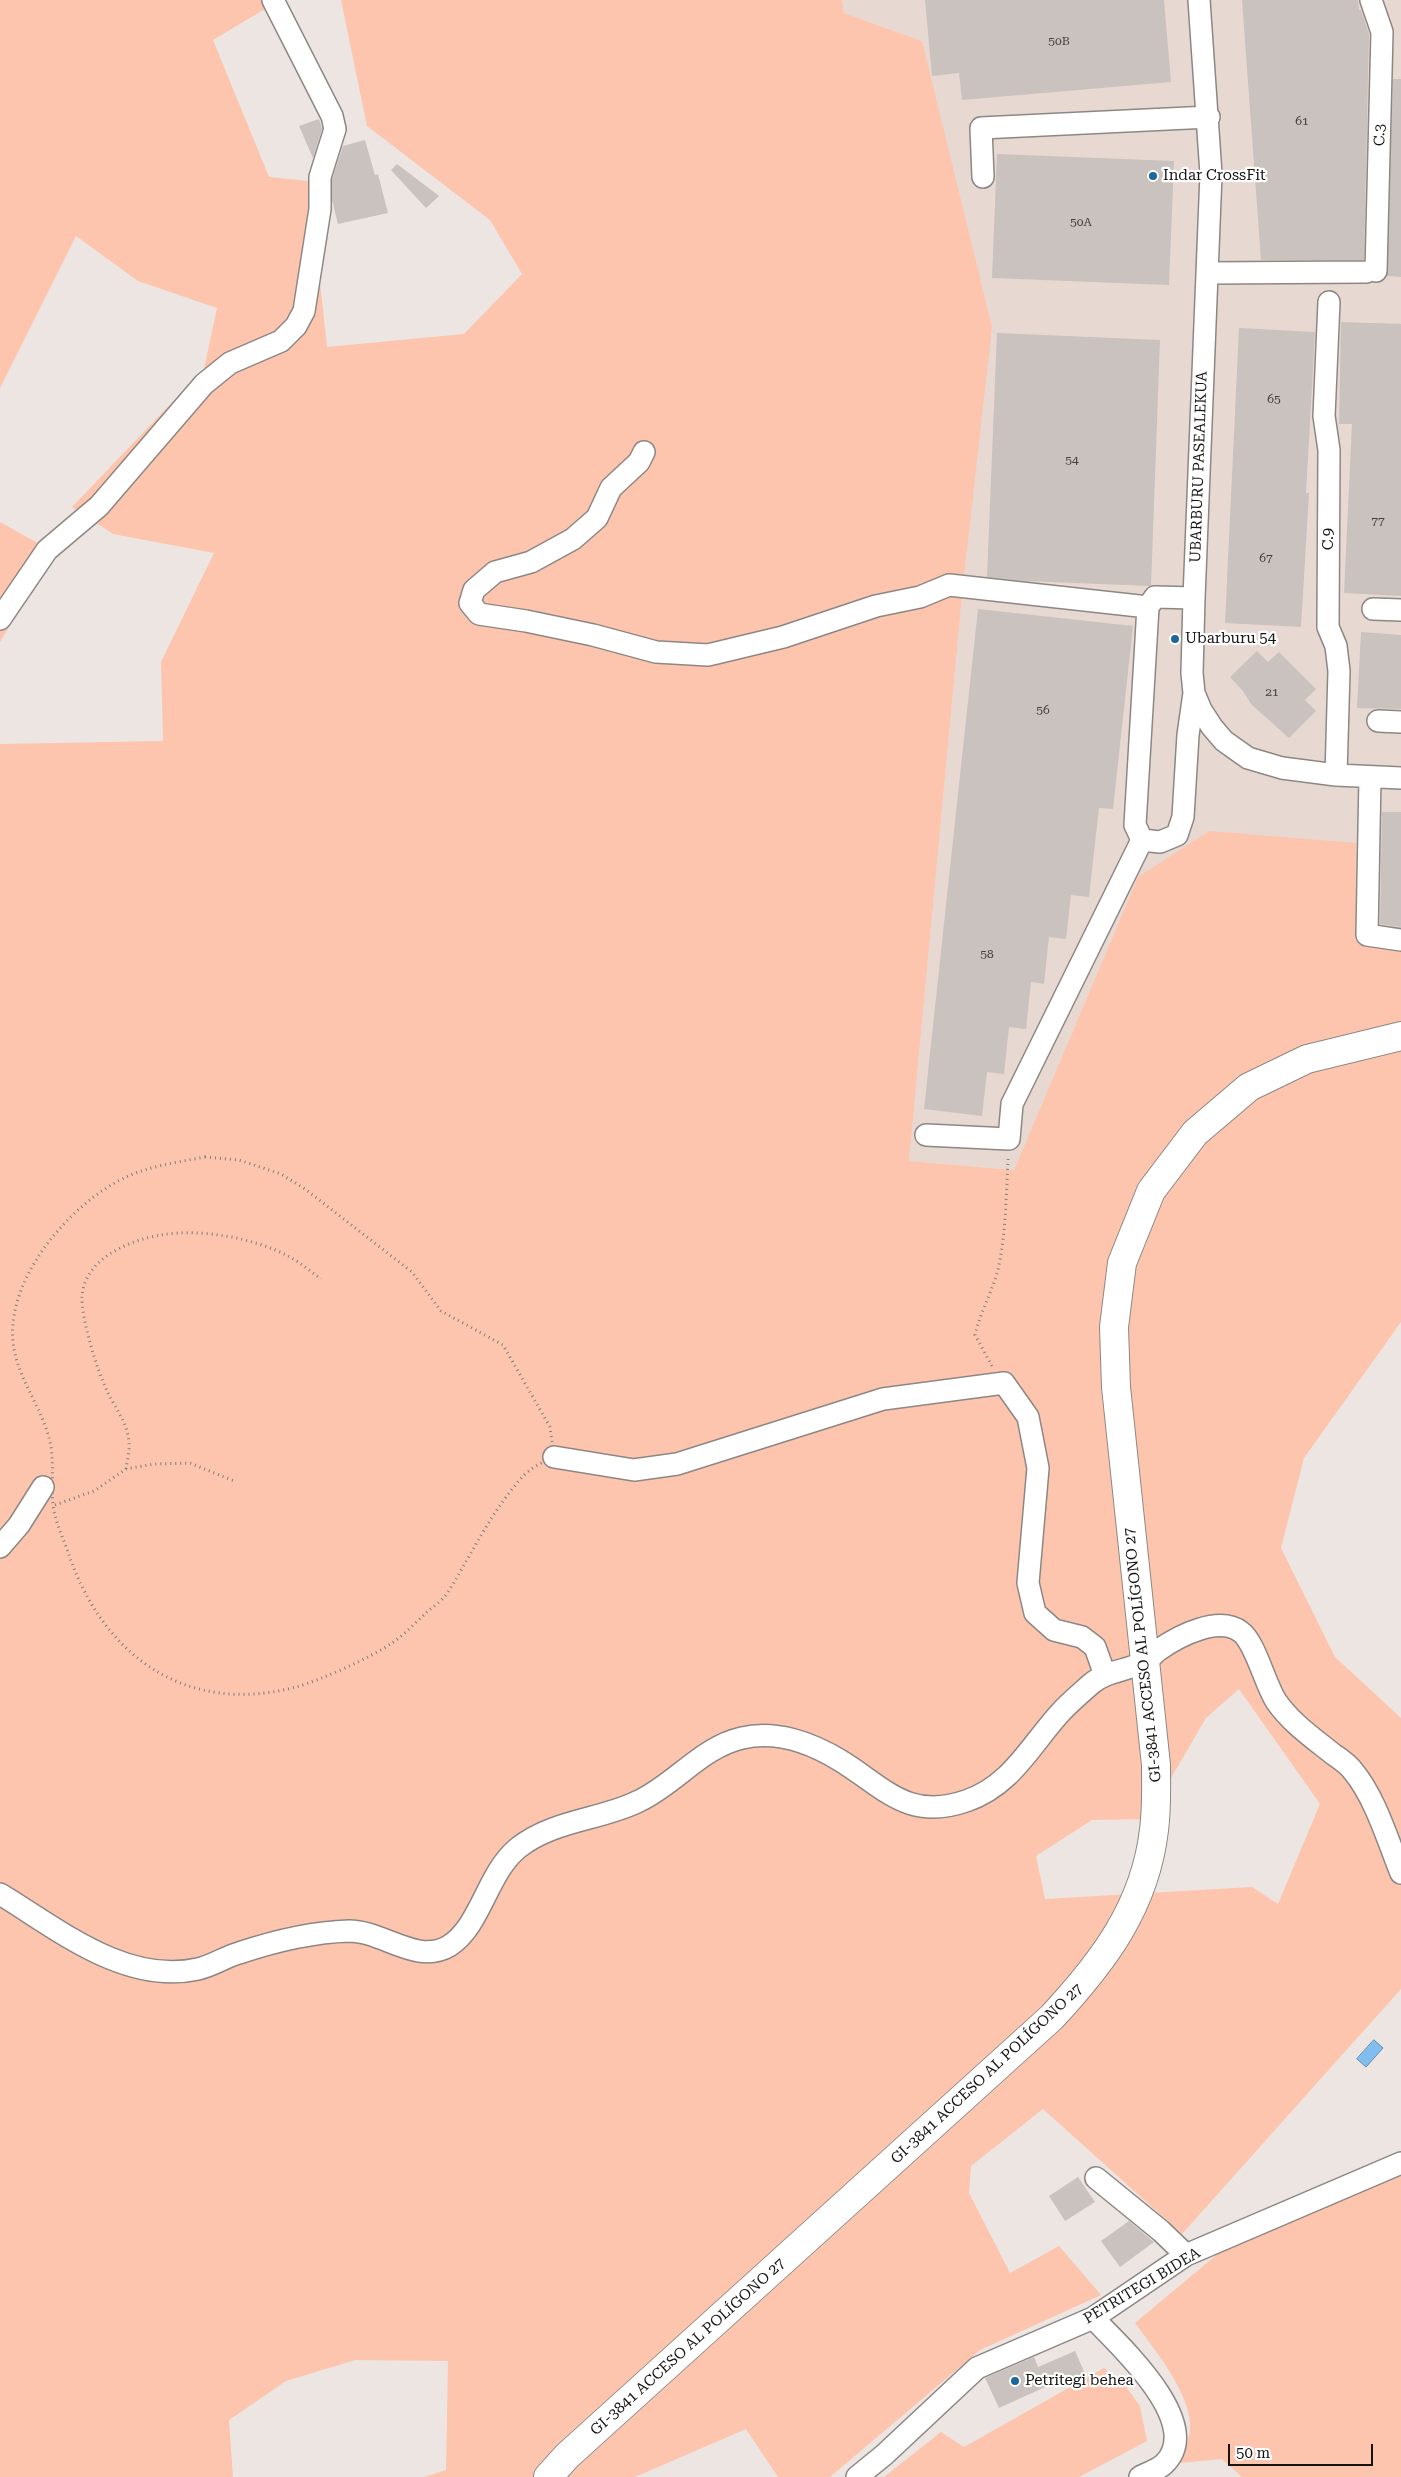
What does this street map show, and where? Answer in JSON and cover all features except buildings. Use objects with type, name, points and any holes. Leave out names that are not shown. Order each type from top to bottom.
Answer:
[{"type":"main road","name":"GI-3841 ACCESO AL POLÍGONO 27","points":[[548,2477],[567,2456],[1052,2017],[1088,1979],[1118,1937],[1137,1898],[1148,1865],[1154,1830],[1156,1765],[1116,1387],[1114,1327],[1122,1262],[1150,1191],[1195,1133],[1250,1087],[1307,1059],[1401,1036]]},
{"type":"street","points":[[0,619],[47,550],[98,506],[204,384],[230,363],[281,341],[296,326],[304,311],[320,209],[320,178],[335,129],[332,116],[273,0]]},
{"type":"street","name":"UBARBURU PASEALEKUA","points":[[1199,0],[1211,174],[1194,598],[1192,673],[1194,693],[1201,710],[1212,727],[1224,741],[1248,758],[1282,768],[1336,775],[1401,778]]},
{"type":"street","name":"C.3","points":[[1207,273],[1371,272],[1382,32],[1371,0]]},
{"type":"street","points":[[983,177],[981,128],[1208,117]]},
{"type":"street","name":"C.9","points":[[1329,302],[1324,416],[1329,450],[1328,627],[1336,646],[1339,671],[1336,775]]},
{"type":"street","points":[[644,452],[639,462],[611,488],[597,518],[573,539],[532,562],[495,572],[474,590],[470,603],[479,614],[554,627],[656,652],[708,655],[783,637],[876,606],[920,597],[949,585],[1148,607]]},
{"type":"street","points":[[1142,840],[1135,825],[1148,607],[1155,597],[1194,598]]},
{"type":"street","points":[[1373,609],[1401,610]]},
{"type":"street","points":[[1142,840],[1160,842],[1176,834],[1180,826],[1183,817],[1188,735],[1194,693]]},
{"type":"street","points":[[1378,721],[1401,722]]},
{"type":"street","points":[[1370,777],[1367,935],[1401,940]]},
{"type":"street","points":[[926,1135],[1009,1140],[1012,1104],[1142,840]]},
{"type":"street","points":[[554,1457],[634,1470],[677,1464],[883,1399],[1004,1383],[1028,1417],[1038,1468],[1028,1583],[1035,1613],[1054,1630],[1082,1637],[1095,1647],[1105,1674]]},
{"type":"street","points":[[0,1547],[19,1525],[43,1487]]},
{"type":"street","points":[[0,1894],[96,1952],[130,1966],[167,1971],[199,1969],[237,1953],[283,1940],[350,1931],[370,1933],[412,1950],[432,1954],[452,1944],[469,1924],[497,1871],[517,1849],[540,1834],[637,1802],[674,1780],[710,1751],[740,1738],[772,1734],[804,1743],[841,1761],[870,1783],[904,1802],[934,1808],[968,1801],[1001,1782],[1022,1762],[1060,1712],[1097,1679],[1105,1674],[1145,1662],[1158,1650],[1196,1630],[1222,1626],[1241,1631],[1252,1646],[1261,1671],[1276,1701],[1301,1729],[1352,1769],[1366,1791],[1401,1873]]},
{"type":"street","name":"PETRITEGI BIDEA","points":[[856,2477],[884,2455],[977,2368],[1093,2318],[1186,2255],[1401,2163]]},
{"type":"street","points":[[1096,2178],[1161,2231],[1186,2255]]},
{"type":"street","points":[[1093,2318],[1153,2382],[1167,2405],[1174,2436],[1173,2451],[1164,2465],[1140,2477]]},
{"type":"path","points":[[1004,1383],[983,1354],[975,1335],[980,1314],[997,1273],[1003,1244],[1009,1140]]},
{"type":"path","points":[[205,1158],[239,1160],[281,1174],[289,1179],[412,1272],[441,1311],[503,1345],[550,1427],[554,1457],[526,1472],[498,1506],[446,1595],[393,1643],[354,1663],[296,1686],[250,1694],[215,1694],[175,1682],[142,1663],[93,1608],[76,1577],[53,1506],[54,1470],[50,1444],[13,1347],[14,1318],[22,1284],[40,1255],[64,1223],[91,1200],[125,1178],[167,1163],[205,1158]]},
{"type":"path","points":[[126,1469],[129,1444],[122,1417],[107,1392],[96,1363],[88,1333],[82,1295],[90,1274],[108,1254],[139,1238],[181,1231],[215,1234],[240,1239],[290,1257],[321,1279]]},
{"type":"path","points":[[19,1525],[53,1506],[94,1491],[126,1469],[154,1464],[190,1463],[234,1480]]},
{"type":"shaded area","points":[[0,0],[280,0],[213,40],[269,177],[309,181],[327,347],[464,334],[522,274],[490,220],[367,126],[341,0],[842,0],[844,13],[922,41],[992,327],[963,585],[909,1161],[1014,1170],[1138,877],[1209,831],[1356,843],[1355,940],[1401,948],[1401,1322],[1304,1458],[1281,1548],[1335,1657],[1401,1718],[1401,1989],[1182,2234],[1043,2109],[971,2166],[969,2193],[1010,2273],[1059,2246],[1101,2295],[980,2350],[830,2477],[778,2477],[746,2429],[635,2477],[424,2477],[446,2470],[448,2361],[355,2360],[286,2381],[229,2420],[233,2477],[0,2477],[0,744],[163,741],[161,662],[214,553],[113,534],[72,507],[204,369],[217,308],[138,281],[76,236],[0,388]],"holes":[[[1239,1689],[1320,1804],[1278,1904],[1252,1887],[1045,1899],[1036,1856],[1092,1820],[1147,1819],[1206,1718]]]},
{"type":"shaded area","points":[[842,0],[1401,0],[1401,948],[1355,940],[1138,877],[1014,1170],[909,1161],[963,585],[922,41],[844,13]]},
{"type":"shaded area","points":[[0,522],[54,552],[0,642]]},
{"type":"shaded area","points":[[1401,2173],[1401,2477],[1242,2477],[1222,2459],[1179,2463],[1190,2430],[1185,2403],[1179,2388],[1162,2359],[1135,2323],[1220,2252]]},
{"type":"shaded area","points":[[1104,2368],[1124,2384],[1140,2406],[1147,2441],[1079,2477],[884,2477],[941,2432],[964,2447]]},
{"type":"water","points":[[1374,2040],[1383,2048],[1366,2067],[1357,2059]]},
{"type":"place","name":"Indar CrossFit","points":[[1153,176]]},
{"type":"place","name":"Ubarburu 54","points":[[1175,639]]},
{"type":"place","name":"Petritegi behea","points":[[1015,2381]]}]
